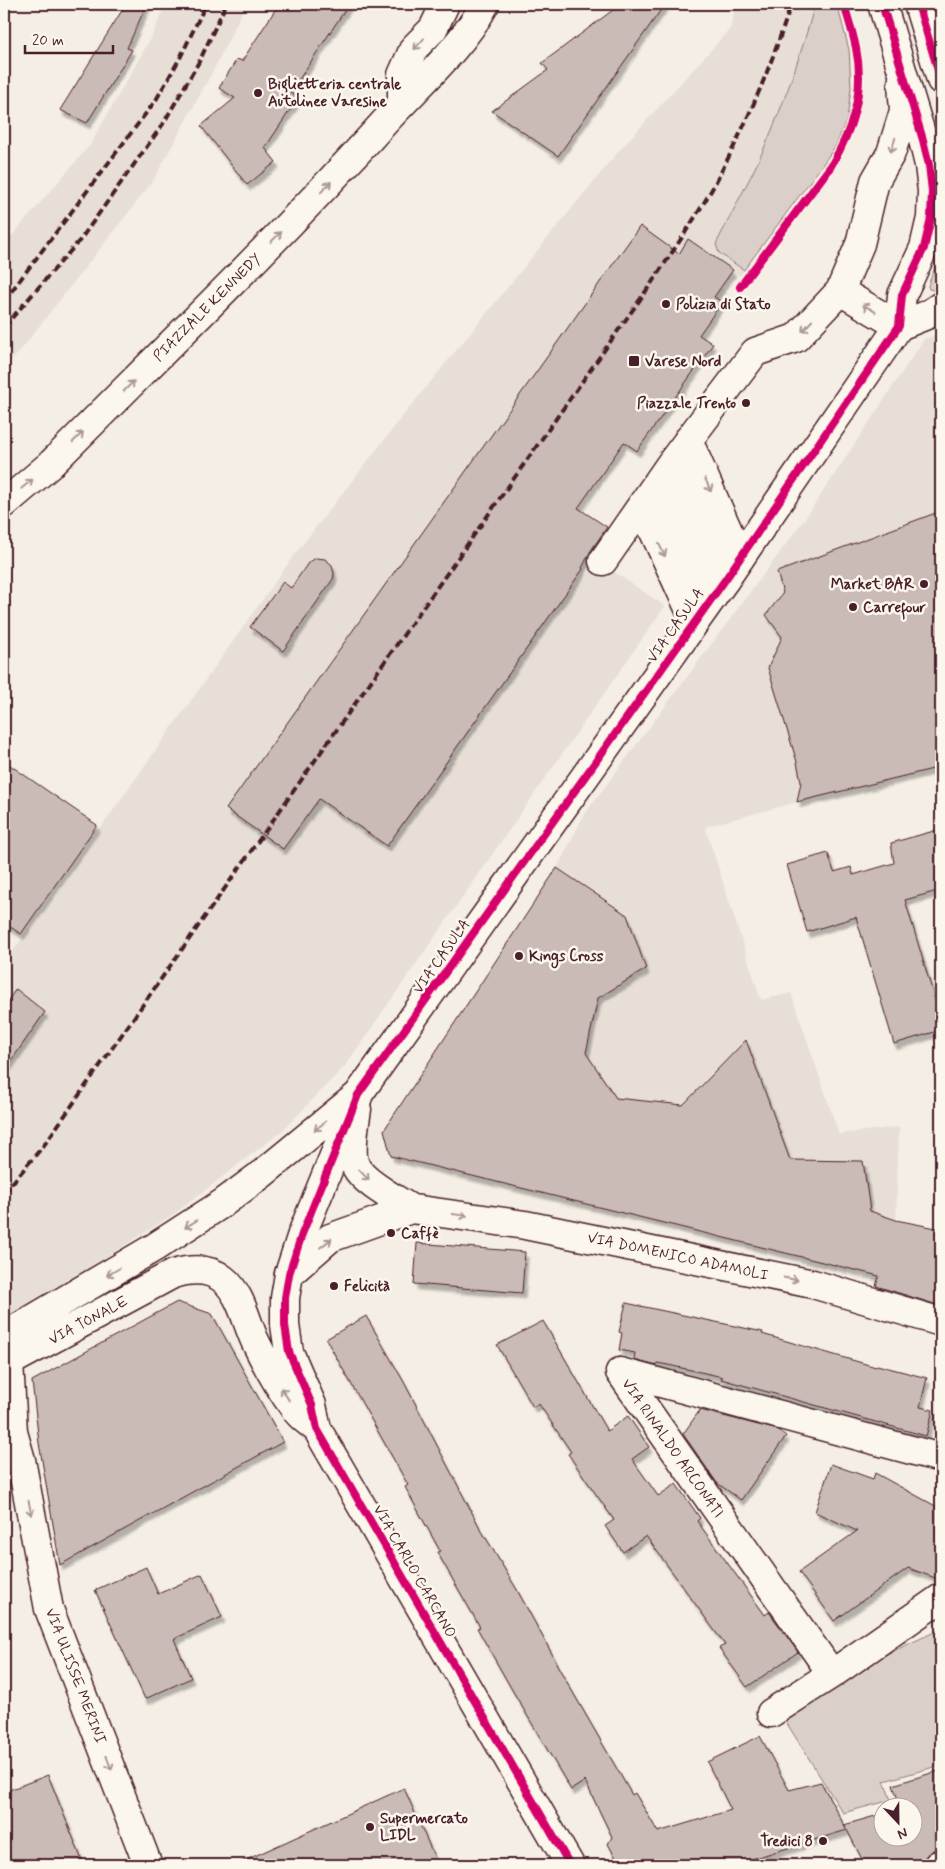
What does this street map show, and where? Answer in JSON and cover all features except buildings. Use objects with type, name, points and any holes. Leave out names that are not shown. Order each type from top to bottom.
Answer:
[{"type":"street","points":[[402,102],[402,75],[414,48],[433,29],[445,4]]},
{"type":"street","name":"PIAZZALE KENNEDY","points":[[4,504],[51,464],[352,160],[402,102],[459,42],[478,17],[485,4]]},
{"type":"street","points":[[604,561],[671,463],[755,352],[796,338],[840,291],[860,244],[875,181],[891,153],[904,110],[901,64],[882,4]]},
{"type":"street","points":[[918,4],[941,80]]},
{"type":"street","name":"VIA CASULA","points":[[358,1095],[717,590],[899,326],[902,295],[924,248],[931,218],[932,191],[929,165],[923,140],[901,64]]},
{"type":"street","points":[[840,291],[899,326],[929,314],[941,306]]},
{"type":"street","points":[[688,440],[717,590]]},
{"type":"street","points":[[671,463],[717,590]]},
{"type":"street","points":[[649,496],[717,590]]},
{"type":"street","name":"VIA DOMENICO ADAMOLI","points":[[358,1095],[353,1142],[356,1166],[372,1184],[411,1209],[525,1224],[813,1284],[941,1322]]},
{"type":"street","name":"VIA TONALE","points":[[6,1355],[155,1247],[262,1174],[358,1095]]},
{"type":"street","name":"VIA CARLO CARCANO","points":[[358,1095],[302,1234],[289,1274],[285,1298],[285,1325],[289,1352],[312,1406],[317,1430],[570,1865]]},
{"type":"street","name":"VIA DOMENICO ADAMOLI","points":[[289,1274],[330,1238],[411,1209]]},
{"type":"street","name":"VIA TONALE","points":[[6,1355],[173,1274],[185,1270],[199,1269],[212,1273],[224,1280],[233,1290],[240,1304]]},
{"type":"street","name":"VIA CARLO CARCANO","points":[[240,1304],[256,1342],[295,1411],[317,1430]]},
{"type":"street","name":"VIA ULISSE MERINI","points":[[6,1355],[13,1432],[12,1463],[49,1609],[148,1865]]},
{"type":"street","name":"VIA RINALDO ARCONATI","points":[[832,1674],[620,1372],[941,1458]]},
{"type":"street","points":[[771,1713],[832,1674],[941,1598]]},
{"type":"shaded area","points":[[166,4],[246,4],[215,67],[153,181],[4,369],[4,245],[90,145],[152,36]]},
{"type":"shaded area","points":[[736,4],[838,4],[850,49],[852,87],[848,119],[836,145],[740,276],[733,271],[721,288],[728,293],[699,335],[713,344],[637,451],[623,442],[559,535],[665,606],[345,1066],[282,1131],[174,1214],[4,1322],[4,964],[295,554],[406,412],[617,153],[730,29]]},
{"type":"shaded area","points":[[815,4],[837,4],[849,50],[851,88],[847,119],[836,145],[744,270],[719,253],[716,244],[753,172],[780,111]]},
{"type":"shaded area","points":[[941,250],[941,283],[933,290],[929,289],[928,286]]},
{"type":"shaded area","points":[[941,333],[941,767],[797,802],[705,827],[761,1000],[791,993],[839,1134],[899,1127],[896,1220],[879,1276],[391,1156],[384,1130],[557,868],[584,815],[807,516],[924,339]]},
{"type":"shaded area","points":[[941,1629],[941,1765],[884,1781],[890,1796],[872,1796],[872,1805],[843,1813],[786,1722],[852,1670]]},
{"type":"railway","points":[[4,301],[156,100],[180,58],[206,4]]},
{"type":"railway","points":[[4,327],[80,240],[163,124],[200,60],[226,4]]},
{"type":"railway","points":[[4,1193],[44,1145],[646,291],[680,240],[712,189],[746,121],[775,52],[791,4]]},
{"type":"cycle path","points":[[740,287],[831,166],[851,124],[858,94],[859,79],[855,42],[844,4]]},
{"type":"cycle path","points":[[570,1865],[317,1429],[312,1405],[289,1352],[285,1325],[285,1298],[289,1274],[302,1234],[358,1095],[725,580],[899,326],[902,295],[924,248],[931,218],[932,191],[929,165],[923,140],[882,4]]},
{"type":"cycle path","points":[[918,4],[941,80]]},
{"type":"place","name":"Biglietteria centrale Autolinee Varesine","points":[[258,93]]},
{"type":"place","name":"Polizia di Stato","points":[[666,304]]},
{"type":"place","name":"Varese Nord","points":[[634,361]]},
{"type":"place","name":"Piazzale Trento","points":[[746,403]]},
{"type":"place","name":"Market BAR","points":[[924,584]]},
{"type":"place","name":"Carrefour","points":[[853,607]]},
{"type":"place","name":"Kings Cross","points":[[519,956]]},
{"type":"place","name":"Caffè","points":[[391,1233]]},
{"type":"place","name":"Felicità","points":[[334,1286]]},
{"type":"place","name":"Supermercato LIDL","points":[[370,1827]]},
{"type":"place","name":"Tredici 8","points":[[823,1841]]}]
